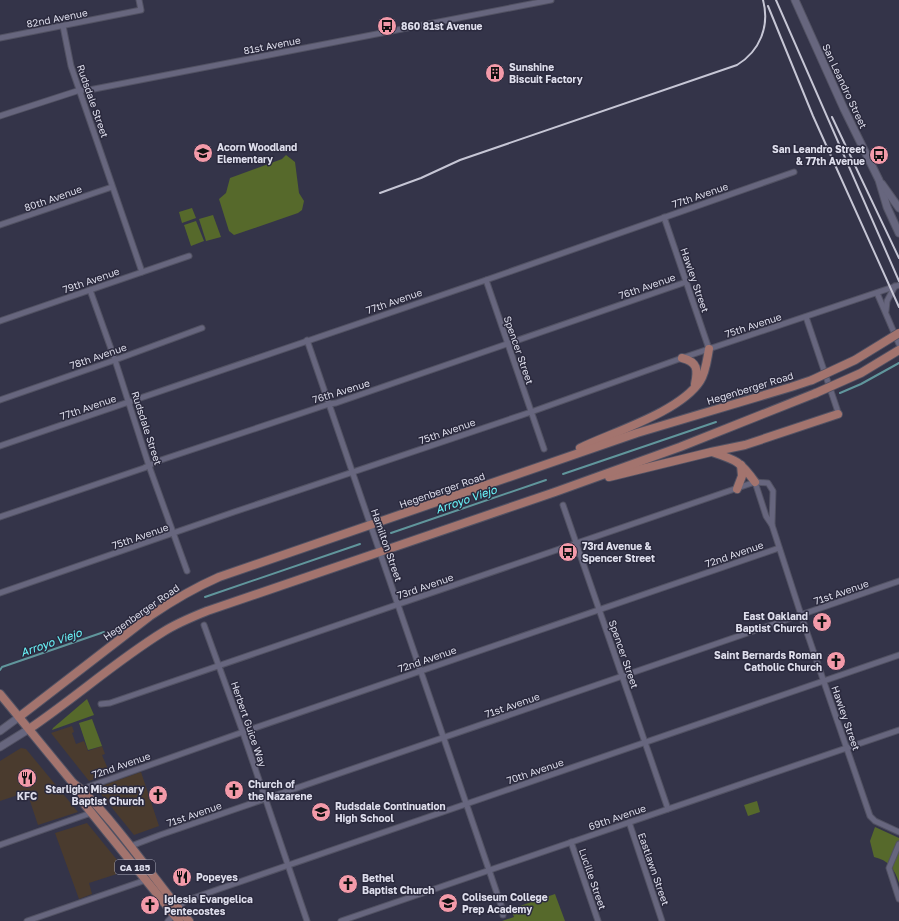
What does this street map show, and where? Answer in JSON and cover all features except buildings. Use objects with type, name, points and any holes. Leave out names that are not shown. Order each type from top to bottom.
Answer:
[{"type":"main road","name":"San Leandro Street","points":[[795,0],[879,180],[887,207],[899,233]]},
{"type":"main road","name":"San Leandro Street","points":[[879,180],[899,208]]},
{"type":"main road","name":"Hegenberger Road","points":[[19,717],[150,616],[196,587],[218,577],[637,433],[812,380],[855,360],[899,333]]},
{"type":"main road","points":[[549,464],[669,408],[685,397],[701,380],[705,370],[709,349]]},
{"type":"main road","points":[[0,747],[29,729],[163,631],[184,620],[680,447],[816,393],[861,373],[899,350]]},
{"type":"main road","points":[[682,358],[692,362],[698,371],[694,389]]},
{"type":"main road","points":[[558,490],[745,445],[838,414]]},
{"type":"main road","points":[[711,452],[734,459],[755,482]]},
{"type":"main road","points":[[737,489],[742,476],[741,465]]},
{"type":"main road","name":"CA 185","points":[[0,694],[73,783],[98,806],[131,846],[177,915]]},
{"type":"main road","points":[[0,731],[19,717]]},
{"type":"main road","name":"CA 185","points":[[73,783],[77,795],[146,880],[177,915],[189,921]]},
{"type":"street","name":"82nd Avenue","points":[[0,38],[142,10],[139,0]]},
{"type":"street","name":"81st Avenue","points":[[0,116],[80,90],[92,89],[551,0]]},
{"type":"street","name":"Rudsdale Street","points":[[63,26],[71,66],[142,272]]},
{"type":"street","name":"77th Avenue","points":[[0,446],[486,280],[794,172]]},
{"type":"street","name":"80th Avenue","points":[[0,225],[112,187]]},
{"type":"street","name":"Hawley Street","points":[[664,217],[709,349]]},
{"type":"street","name":"79th Avenue","points":[[0,321],[189,256]]},
{"type":"street","name":"Spencer Street","points":[[486,280],[544,449]]},
{"type":"street","name":"76th Avenue","points":[[0,517],[149,466],[158,461],[329,404],[336,404],[686,282]]},
{"type":"street","name":"75th Avenue","points":[[0,593],[531,412],[682,358],[897,286]]},
{"type":"street","points":[[886,312],[887,301],[897,286]]},
{"type":"street","name":"Rudsdale Street","points":[[90,290],[186,571]]},
{"type":"street","points":[[877,293],[899,344]]},
{"type":"street","points":[[806,317],[838,414]]},
{"type":"street","name":"78th Avenue","points":[[0,400],[202,328]]},
{"type":"street","name":"Hamilton Street","points":[[307,340],[503,911],[503,915]]},
{"type":"street","name":"Hawley Street","points":[[772,525],[773,491],[768,483],[755,482],[766,516],[772,525],[780,548],[801,615],[870,816],[875,821],[899,832]]},
{"type":"street","name":"73rd Avenue","points":[[101,704],[110,703],[398,606],[755,482]]},
{"type":"street","name":"Spencer Street","points":[[563,505],[668,809]]},
{"type":"street","name":"72nd Avenue","points":[[82,790],[242,732],[780,548]]},
{"type":"street","name":"71st Avenue","points":[[131,846],[899,582]]},
{"type":"street","name":"Herbert Guice Way","points":[[204,625],[307,921]]},
{"type":"street","name":"70th Avenue","points":[[168,921],[177,915],[185,901],[899,655]]},
{"type":"street","name":"69th Avenue","points":[[342,921],[899,730]]},
{"type":"street","points":[[0,845],[91,813]]},
{"type":"street","name":"Eastlawn Street","points":[[629,822],[662,921]]},
{"type":"street","name":"Lucille Street","points":[[571,842],[598,921]]},
{"type":"street","points":[[899,844],[889,868],[899,899]]},
{"type":"street","points":[[27,921],[146,880]]},
{"type":"shaded area","points":[[72,726],[74,732],[72,733],[76,744],[84,741],[88,751],[102,746],[105,754],[102,755],[110,774],[89,781],[51,733]]},
{"type":"shaded area","points":[[21,748],[26,749],[78,812],[38,825],[27,792],[0,801],[0,761]]},
{"type":"shaded area","points":[[141,772],[159,826],[134,835],[96,788]]},
{"type":"shaded area","points":[[87,823],[126,871],[89,883],[92,894],[79,899],[55,833]]},
{"type":"green space","points":[[286,155],[295,162],[299,193],[304,201],[302,210],[298,213],[234,235],[229,231],[219,199],[226,193],[230,178],[282,159]]},
{"type":"green space","points":[[192,208],[196,218],[182,223],[179,212]]},
{"type":"green space","points":[[213,215],[221,237],[206,241],[199,219]]},
{"type":"green space","points":[[196,221],[204,241],[191,246],[184,225]]},
{"type":"green space","points":[[87,699],[94,715],[52,730],[53,728]]},
{"type":"green space","points":[[92,719],[102,746],[88,750],[79,723]]},
{"type":"green space","points":[[757,801],[760,812],[748,816],[744,805]]},
{"type":"green space","points":[[875,827],[899,838],[899,883],[893,869],[883,860],[874,857],[870,841]]},
{"type":"green space","points":[[555,894],[565,921],[502,921],[514,917],[511,909]]},
{"type":"waterway","name":"Arroyo Viejo","points":[[840,393],[861,384],[899,363]]},
{"type":"waterway","name":"Arroyo Viejo","points":[[563,474],[716,422]]},
{"type":"waterway","name":"Arroyo Viejo","points":[[391,533],[546,480]]},
{"type":"waterway","name":"Arroyo Viejo","points":[[205,597],[360,544]]},
{"type":"waterway","name":"Arroyo Viejo","points":[[0,670],[2,667],[104,632]]},
{"type":"railway","points":[[380,193],[421,178],[460,160],[737,65],[752,53],[761,37],[765,19],[763,0]]},
{"type":"railway","points":[[776,0],[899,281]]},
{"type":"railway","points":[[768,6],[813,116],[899,307]]},
{"type":"railway","points":[[832,117],[899,258]]},
{"type":"place","name":"860 81st Avenue","points":[[387,26]]},
{"type":"place","name":"Sunshine Biscuit Factory","points":[[495,73]]},
{"type":"place","name":"Acorn Woodland Elementary","points":[[203,153]]},
{"type":"place","name":"San Leandro Street & 77th Avenue","points":[[879,155]]},
{"type":"place","name":"73rd Avenue & Spencer Street","points":[[568,552]]},
{"type":"place","name":"East Oakland Baptist Church","points":[[822,622]]},
{"type":"place","name":"Saint Bernards Roman Catholic Church","points":[[836,661]]},
{"type":"place","name":"KFC","points":[[27,778]]},
{"type":"place","name":"Church of the Nazarene","points":[[234,790]]},
{"type":"place","name":"Starlight Missionary Baptist Church","points":[[158,795]]},
{"type":"place","name":"Rudsdale Continuation High School","points":[[321,812]]},
{"type":"place","name":"Popeyes","points":[[182,877]]},
{"type":"place","name":"Bethel Baptist Church","points":[[348,884]]},
{"type":"place","name":"Coliseum College Prep Academy","points":[[448,903]]},
{"type":"place","name":"Iglesia Evangelica Pentecostes","points":[[150,905]]}]
